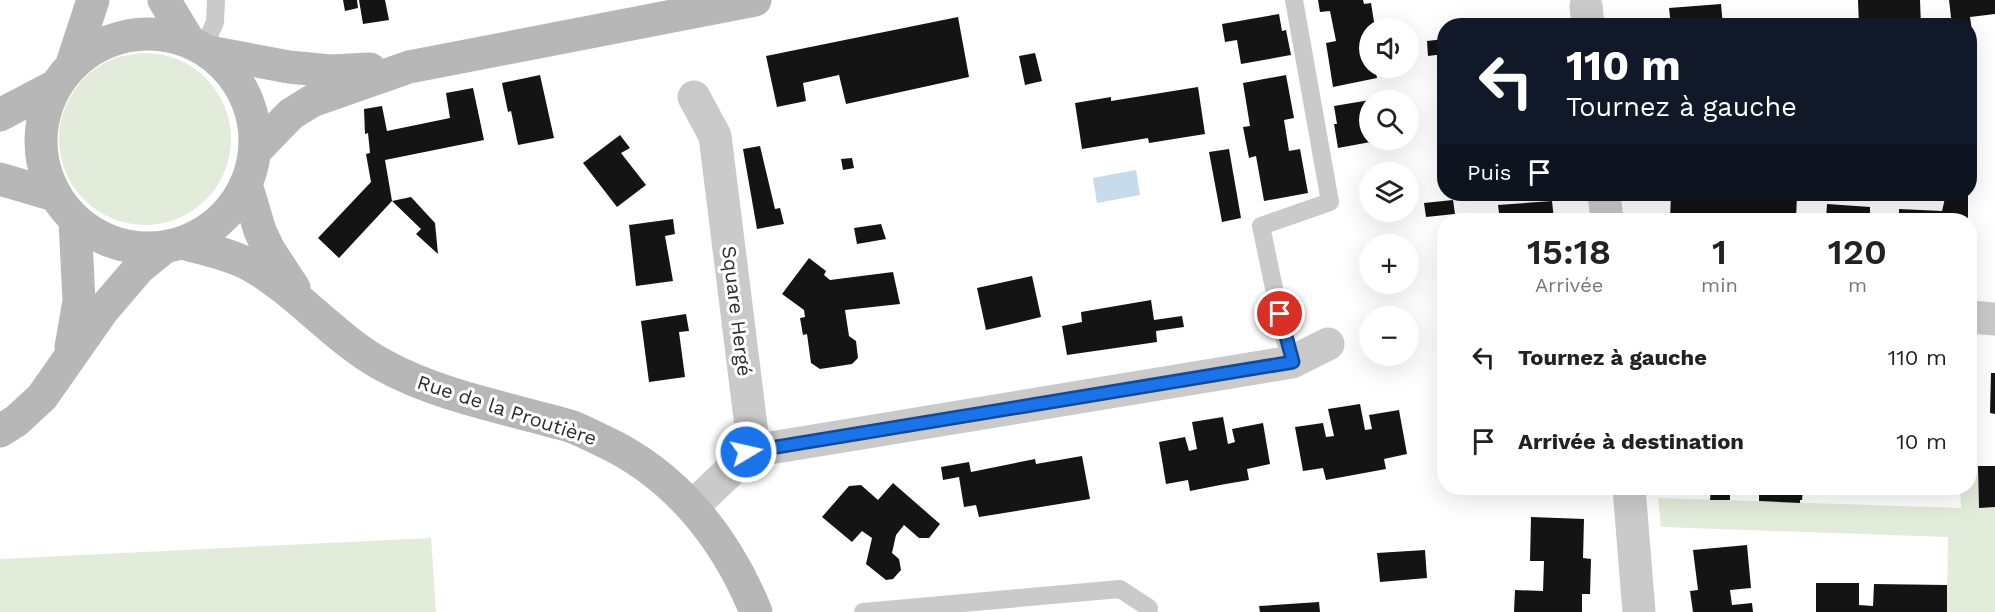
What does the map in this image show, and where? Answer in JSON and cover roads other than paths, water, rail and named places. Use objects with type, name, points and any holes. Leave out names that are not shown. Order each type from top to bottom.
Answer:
[{"type":"main road","points":[[93,0],[63,75],[43,112],[40,141],[43,169],[54,195],[75,221],[95,235],[117,244],[140,248],[173,245],[230,257],[251,266],[307,306]]},
{"type":"main road","points":[[0,432],[42,397],[103,310],[132,276],[173,245],[202,233],[220,220],[235,203],[246,184],[255,151],[255,128],[249,105],[240,85],[226,67],[200,47],[164,0]]},
{"type":"main road","points":[[255,151],[291,114],[312,101],[410,67],[719,3],[755,0]]},
{"type":"main road","points":[[0,115],[63,75],[92,49],[115,38],[140,33],[157,34],[200,47],[289,67],[330,71],[410,67]]},
{"type":"main road","points":[[0,179],[54,195]]},
{"type":"main road","points":[[246,184],[256,220],[269,250],[307,306]]},
{"type":"main road","points":[[69,357],[80,301],[75,221]]},
{"type":"main road","name":"Rue de la Proutière","points":[[307,306],[348,342],[380,364],[412,379],[471,399],[573,427],[612,445],[650,467],[692,507],[721,543],[743,580],[756,612]]},
{"type":"street","name":"Square Hergé","points":[[694,97],[714,136],[751,418],[752,434],[746,452]]},
{"type":"street","points":[[1977,318],[1995,319]]},
{"type":"street","points":[[692,507],[731,470],[746,452],[1293,362],[1328,344]]},
{"type":"street","points":[[1630,495],[1639,612]]},
{"type":"lane","points":[[200,47],[215,22],[216,0]]},
{"type":"lane","points":[[1293,362],[1284,336],[1261,226],[1330,202],[1294,0]]},
{"type":"lane","points":[[863,612],[1120,589],[1149,608]]},
{"type":"water","points":[[1136,170],[1140,195],[1097,203],[1093,178]]}]
